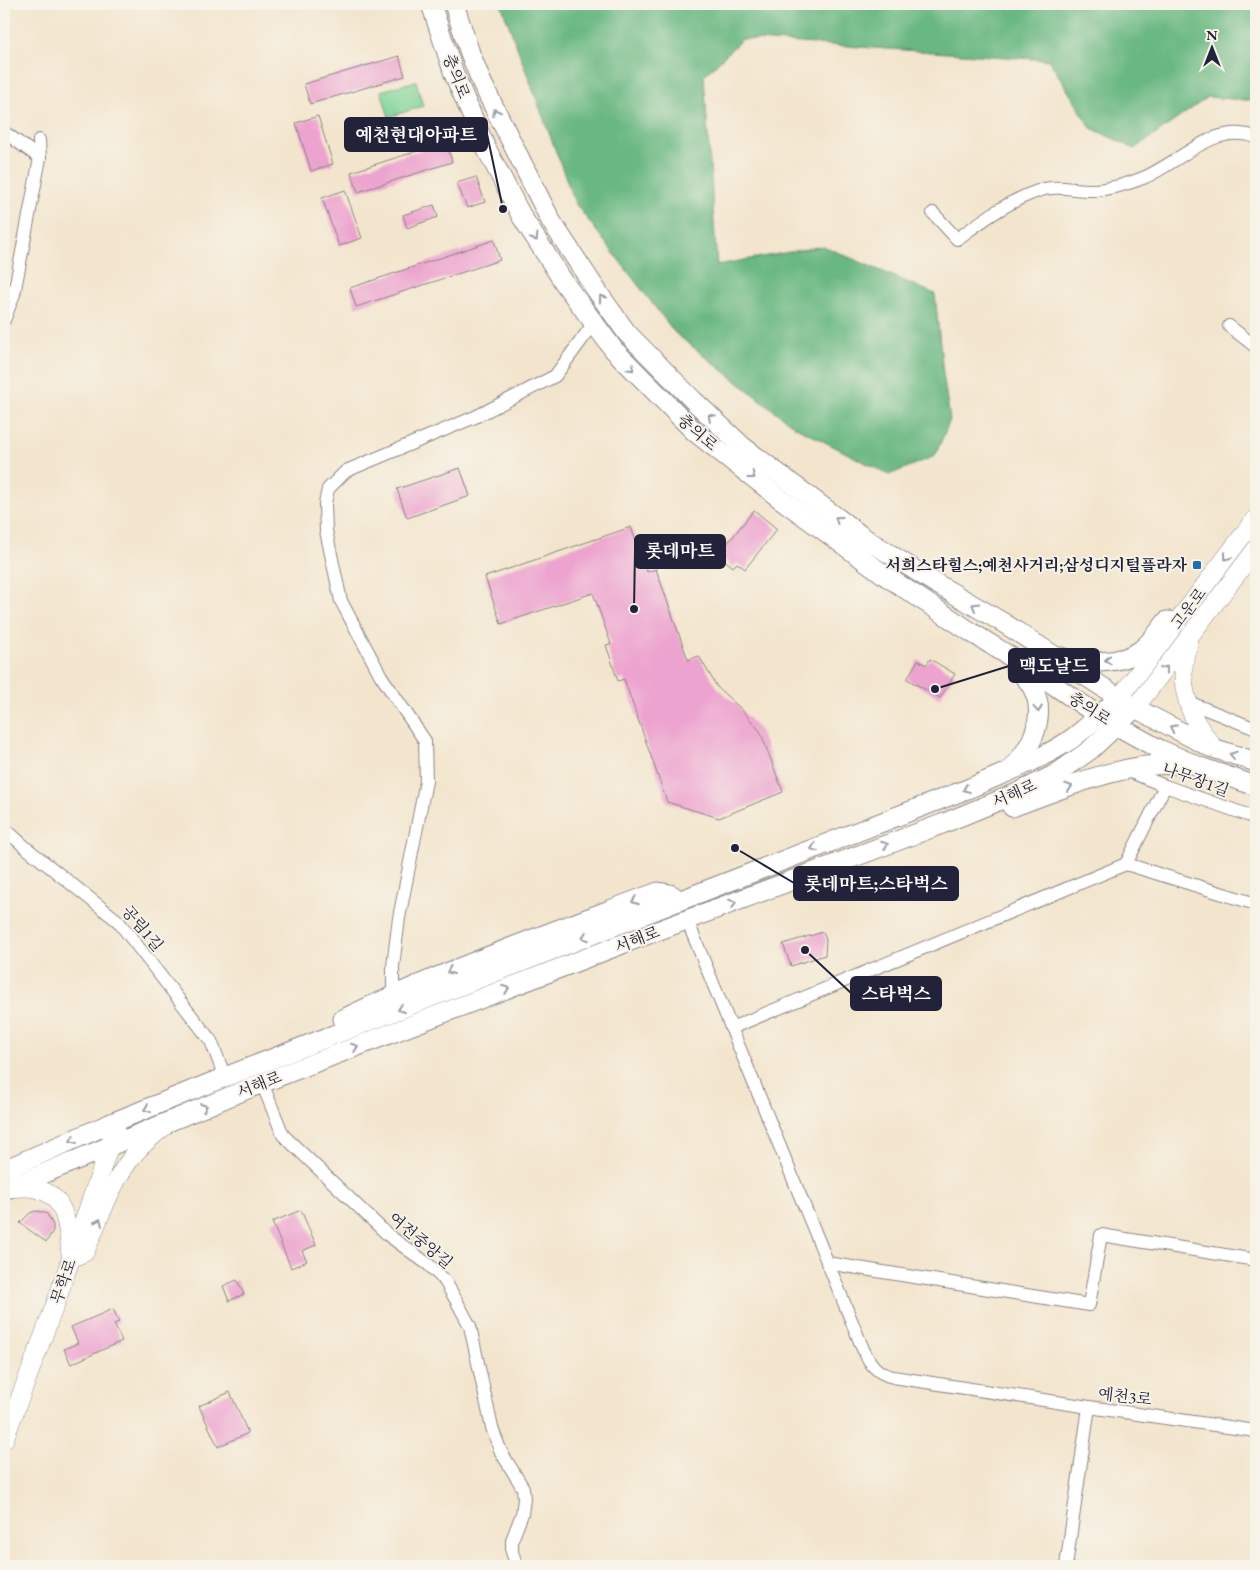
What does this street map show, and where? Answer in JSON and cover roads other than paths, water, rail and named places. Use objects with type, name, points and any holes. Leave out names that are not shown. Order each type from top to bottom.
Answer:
[{"type":"main road","name":"충의로","points":[[431,4],[454,74],[485,146],[510,196],[550,262],[614,350],[625,362],[695,432],[778,497],[886,576],[1032,670],[1099,716],[1116,725]]},
{"type":"main road","name":"충의로","points":[[454,4],[482,83],[532,185],[574,257],[627,333],[694,402],[742,446],[863,537],[932,581],[1002,622],[1136,708]]},
{"type":"main road","points":[[510,196],[514,188],[520,184],[532,185]]},
{"type":"main road","name":"고운로","points":[[1120,697],[1256,518]]},
{"type":"main road","name":"고운로","points":[[1136,708],[1256,549]]},
{"type":"main road","points":[[1044,650],[1076,660],[1104,661],[1121,658],[1135,654],[1142,649],[1168,621],[1177,622],[1183,632],[1193,632],[1186,654],[1183,685],[1188,702],[1202,733],[1210,742],[1210,747]]},
{"type":"main road","points":[[1002,622],[1006,629],[1004,639],[991,644],[992,650],[1023,674],[1029,681],[1039,706],[1038,725],[1034,734],[1019,761],[1010,770]]},
{"type":"main road","name":"서해로","points":[[4,1170],[225,1077],[970,788],[1058,748],[1086,728],[1120,697]]},
{"type":"main road","points":[[1136,708],[1210,747],[1256,762]]},
{"type":"main road","name":"서해로","points":[[5,1193],[110,1146],[262,1083],[942,824],[1017,793],[1056,774],[1090,750],[1136,708]]},
{"type":"main road","points":[[1116,725],[1156,747],[1200,766],[1256,786]]},
{"type":"main road","points":[[1200,766],[1198,760],[1199,752],[1204,748],[1210,747]]},
{"type":"main road","points":[[942,824],[948,829],[1097,777],[1126,770],[1165,764],[1200,766]]},
{"type":"main road","points":[[1010,770],[1019,772],[1024,779],[1023,785],[1017,793]]},
{"type":"main road","points":[[225,1077],[393,995],[476,960],[658,892],[670,894],[679,900]]},
{"type":"main road","name":"무학로","points":[[4,1440],[11,1407],[71,1258],[118,1121]]},
{"type":"main road","points":[[5,1193],[34,1188],[56,1199],[64,1210],[68,1224],[71,1258],[85,1252],[115,1186],[136,1152],[149,1138],[170,1121]]},
{"type":"street","points":[[4,132],[40,158]]},
{"type":"street","points":[[933,213],[956,239],[993,213],[1019,198],[1040,190],[1062,188],[1095,190],[1126,184],[1144,178],[1205,142],[1219,136],[1235,133],[1256,137]]},
{"type":"street","points":[[4,320],[14,294],[40,158],[39,140]]},
{"type":"street","points":[[393,995],[399,918],[426,781],[425,741],[381,676],[340,600],[326,531],[325,504],[328,489],[346,471],[475,417],[555,376],[594,323]]},
{"type":"street","points":[[1229,326],[1256,347]]},
{"type":"street","points":[[1188,702],[1256,729]]},
{"type":"street","name":"나무장1길","points":[[1126,770],[1164,786],[1256,818]]},
{"type":"street","points":[[1126,864],[1164,786]]},
{"type":"street","name":"공림1길","points":[[4,828],[118,921],[211,1041],[225,1077]]},
{"type":"street","points":[[731,1028],[1126,864],[1256,904]]},
{"type":"street","points":[[687,920],[863,1349],[872,1366],[878,1371],[893,1377],[1089,1407]]},
{"type":"street","name":"여전중앙길","points":[[262,1083],[283,1135],[388,1235],[428,1265],[445,1281],[470,1326],[492,1428],[501,1452],[523,1488],[522,1514],[512,1540],[512,1552],[517,1566]]},
{"type":"street","points":[[828,1263],[1089,1305],[1101,1235],[1256,1260]]},
{"type":"street","name":"예천3로","points":[[1066,1566],[1089,1407],[1256,1431]]},
{"type":"place","name":"예천현대아파트","points":[[503,209]]},
{"type":"place","name":"서희스타힐스;예천사거리;삼성디지털플라자","points":[[1197,565]]},
{"type":"place","name":"롯데마트","points":[[634,609]]},
{"type":"place","name":"맥도날드","points":[[935,689]]},
{"type":"place","name":"롯데마트;스타벅스","points":[[735,848]]},
{"type":"place","name":"스타벅스","points":[[805,950]]}]
